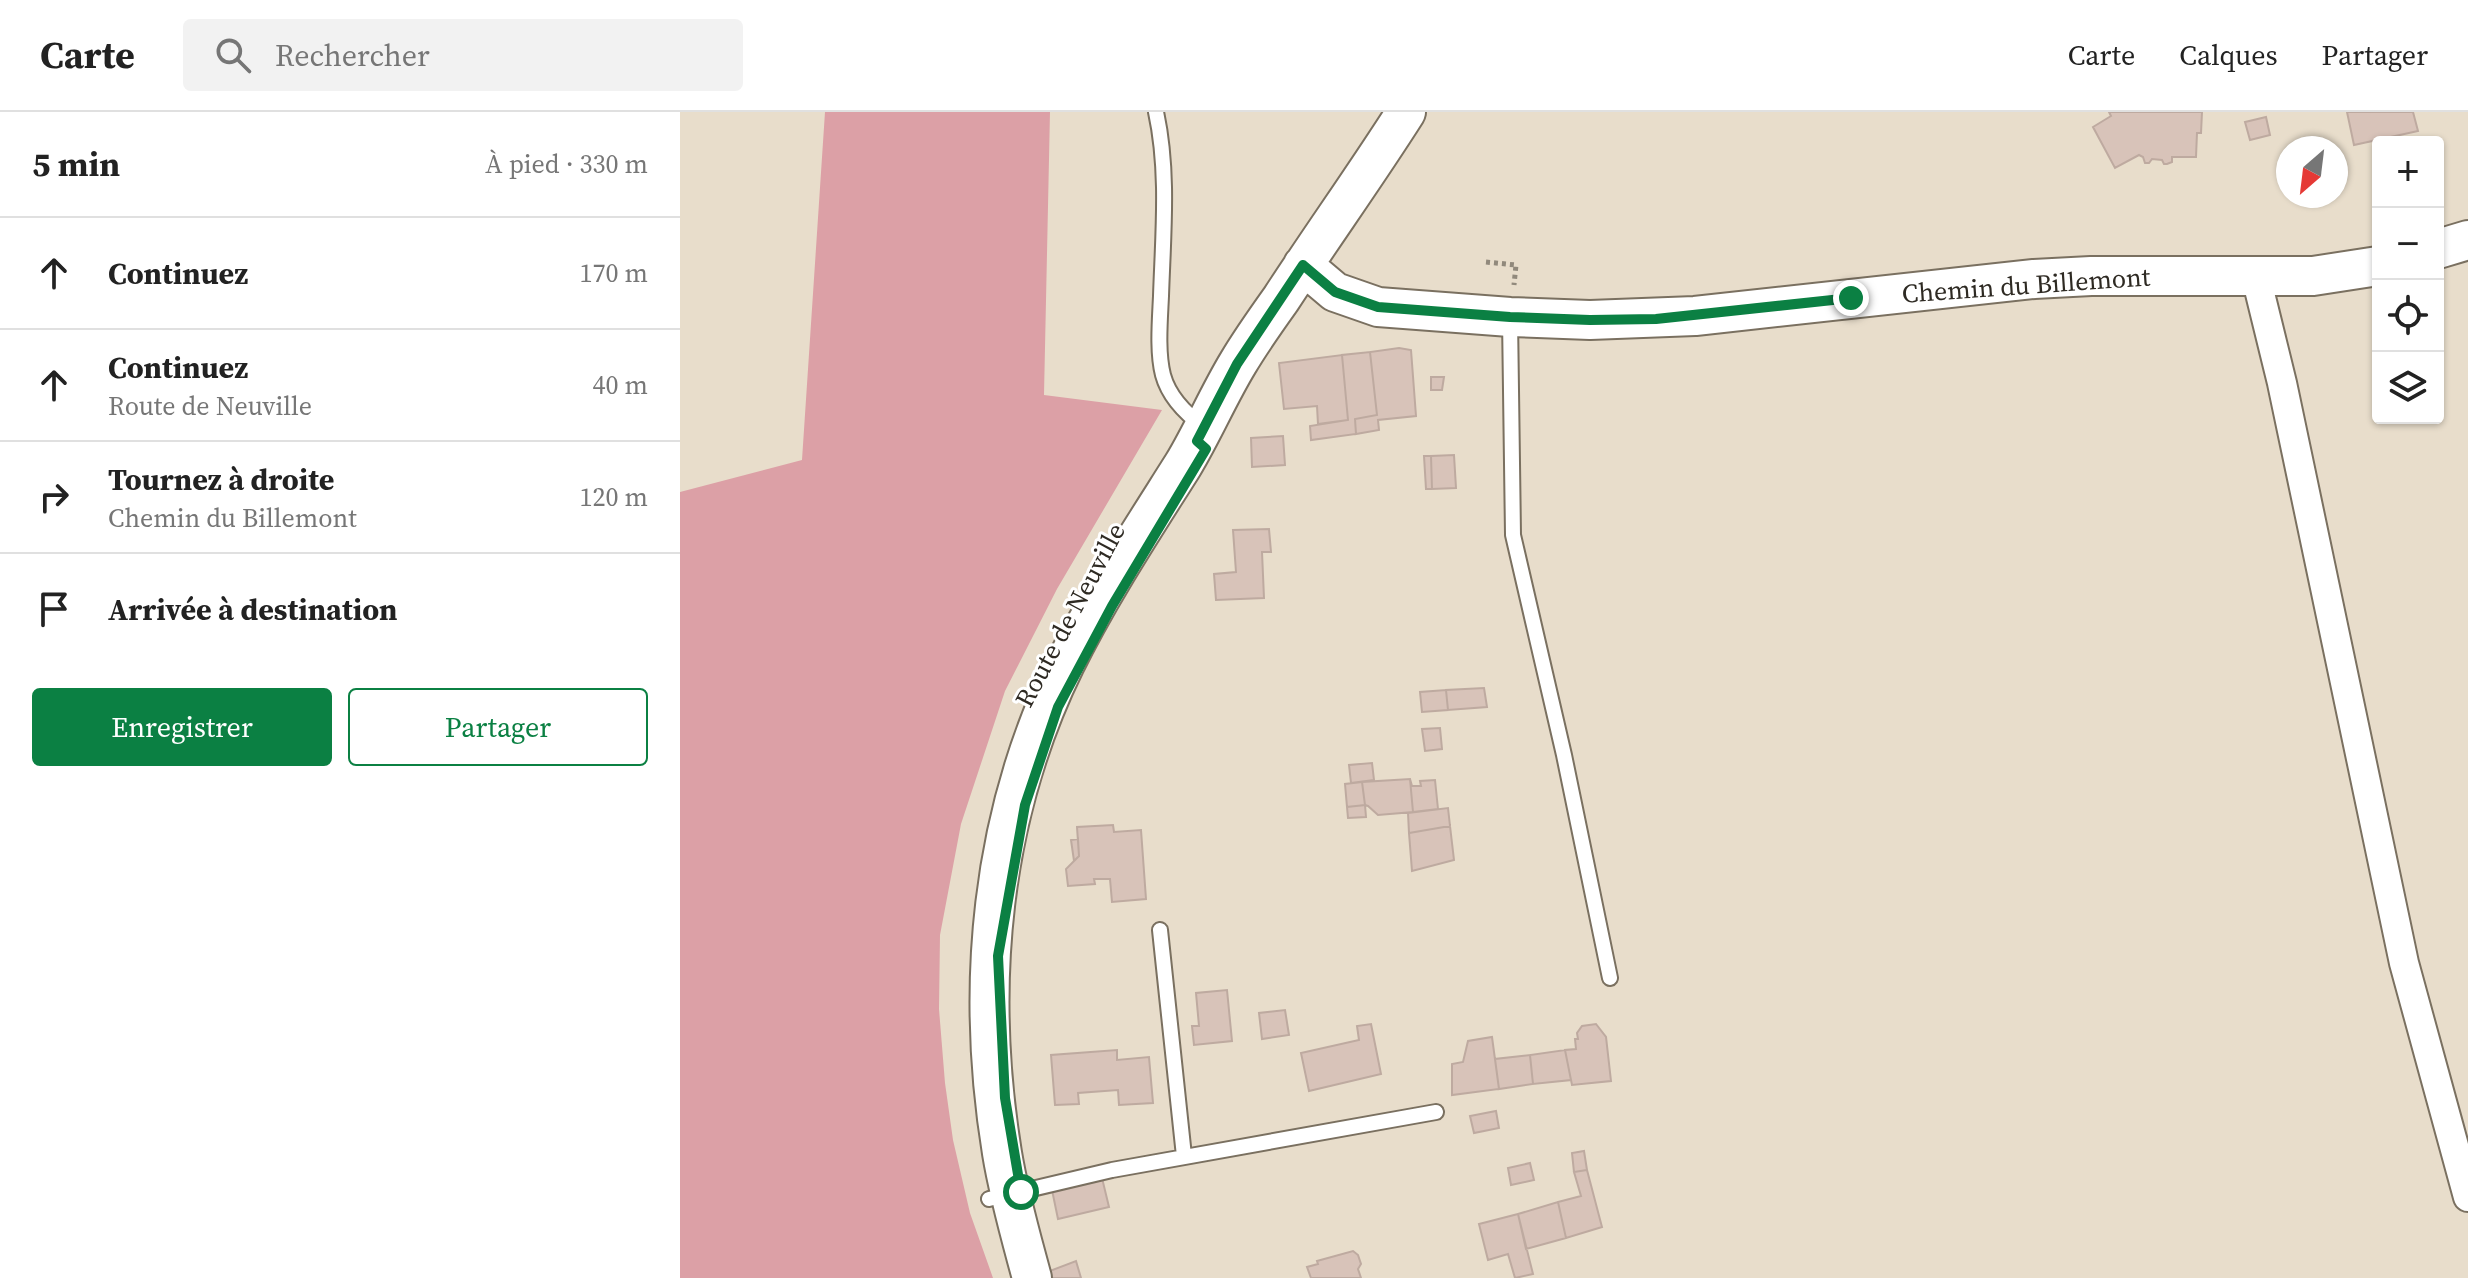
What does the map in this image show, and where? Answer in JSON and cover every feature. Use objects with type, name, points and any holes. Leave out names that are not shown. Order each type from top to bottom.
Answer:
[{"type":"main road","name":"Route de Neuville","points":[[1032,1278],[979,1153],[972,1104],[964,1004],[970,902],[991,793],[1017,713],[1057,627],[1115,528],[1163,452],[1197,421],[1237,364],[1406,112]]},
{"type":"main road","points":[[2444,247],[2468,240]]},
{"type":"main road","name":"Chemin du Billemont","points":[[1303,265],[1335,292],[1378,307],[1590,320],[1656,319],[2062,277],[2256,277],[2336,274],[2372,267]]},
{"type":"main road","name":"Route de Neuville","points":[[999,1197],[1011,1278]]},
{"type":"street","points":[[2256,277],[2282,383],[2404,963],[2468,1197]]},
{"type":"lane","points":[[1156,112],[1162,138],[1160,334],[1163,375],[1174,398],[1197,421]]},
{"type":"lane","points":[[1510,317],[1513,535],[1564,755],[1610,978]]},
{"type":"lane","points":[[1160,930],[1184,1156]]},
{"type":"lane","points":[[999,1197],[1050,1183],[1184,1156],[1436,1112]]},
{"type":"path","points":[[1486,262],[1516,265]]},
{"type":"shaded area","points":[[825,112],[1050,112],[1044,395],[1162,410],[1057,589],[1005,691],[961,824],[940,935],[939,1009],[953,1140],[970,1213],[993,1278],[680,1278],[680,492],[802,460]]},
{"type":"building","points":[[2109,112],[2202,112],[2196,157],[2172,157],[2172,162],[2164,164],[2162,160],[2152,159],[2145,163],[2139,155],[2115,168],[2093,127],[2111,116]]},
{"type":"building","points":[[2347,112],[2413,112],[2418,131],[2395,136],[2372,136],[2372,141],[2354,145]]},
{"type":"building","points":[[2266,117],[2270,135],[2250,140],[2245,122]]},
{"type":"building","points":[[1399,348],[1411,350],[1416,416],[1378,420],[1379,430],[1356,434],[1355,419],[1377,415],[1370,352]]},
{"type":"building","points":[[1370,352],[1377,415],[1355,419],[1356,434],[1311,440],[1310,426],[1348,420],[1342,355]]},
{"type":"building","points":[[1342,355],[1348,420],[1318,424],[1317,406],[1284,409],[1279,363]]},
{"type":"building","points":[[1431,377],[1444,377],[1442,390],[1431,390]]},
{"type":"building","points":[[1283,436],[1285,465],[1252,467],[1251,438]]},
{"type":"building","points":[[1454,455],[1456,488],[1432,489],[1431,456]]},
{"type":"building","points":[[1424,456],[1431,456],[1432,489],[1426,489]]},
{"type":"building","points":[[1269,529],[1271,552],[1262,552],[1264,598],[1216,600],[1214,574],[1236,572],[1233,530]]},
{"type":"building","points":[[1484,688],[1487,707],[1448,710],[1446,690]]},
{"type":"building","points":[[1446,690],[1448,710],[1422,712],[1420,692]]},
{"type":"building","points":[[1440,728],[1442,749],[1425,751],[1422,729]]},
{"type":"building","points":[[1372,763],[1374,780],[1351,783],[1349,765]]},
{"type":"building","points":[[1410,779],[1412,786],[1421,786],[1420,781],[1435,780],[1438,809],[1413,812]]},
{"type":"building","points":[[1410,779],[1413,812],[1378,815],[1365,805],[1362,782]]},
{"type":"building","points":[[1362,782],[1365,805],[1347,807],[1345,784]]},
{"type":"building","points":[[1365,805],[1366,817],[1348,818],[1347,807]]},
{"type":"building","points":[[1448,808],[1450,826],[1409,833],[1408,813]]},
{"type":"building","points":[[1113,825],[1114,832],[1141,830],[1146,899],[1112,902],[1110,879],[1094,879],[1095,884],[1068,886],[1066,869],[1079,856],[1077,827]]},
{"type":"building","points":[[1450,826],[1454,860],[1412,871],[1409,833]]},
{"type":"building","points":[[1078,839],[1079,856],[1074,861],[1071,840]]},
{"type":"building","points":[[1227,990],[1232,1041],[1194,1045],[1192,1026],[1199,1026],[1196,993]]},
{"type":"building","points":[[1285,1010],[1289,1035],[1262,1039],[1259,1013]]},
{"type":"building","points":[[1371,1024],[1381,1074],[1309,1091],[1301,1053],[1359,1040],[1357,1026]]},
{"type":"building","points":[[1596,1024],[1606,1037],[1611,1081],[1572,1085],[1565,1050],[1576,1049],[1575,1039],[1578,1039],[1577,1033],[1582,1026]]},
{"type":"building","points":[[1492,1037],[1499,1089],[1452,1095],[1452,1064],[1463,1062],[1468,1041]]},
{"type":"building","points":[[1117,1050],[1117,1060],[1149,1057],[1153,1103],[1119,1105],[1118,1090],[1078,1093],[1079,1104],[1055,1105],[1051,1055]]},
{"type":"building","points":[[1565,1050],[1571,1080],[1533,1084],[1530,1055]]},
{"type":"building","points":[[1530,1055],[1533,1084],[1499,1089],[1495,1059]]},
{"type":"building","points":[[1496,1111],[1499,1128],[1474,1133],[1470,1116]]},
{"type":"building","points":[[1584,1151],[1587,1170],[1574,1172],[1572,1153]]},
{"type":"building","points":[[1530,1163],[1534,1180],[1511,1185],[1508,1168]]},
{"type":"building","points":[[1587,1170],[1602,1227],[1566,1238],[1558,1202],[1581,1196],[1574,1172]]},
{"type":"building","points":[[1102,1178],[1109,1207],[1058,1219],[1052,1190]]},
{"type":"building","points":[[1558,1202],[1566,1238],[1526,1249],[1518,1214]]},
{"type":"building","points":[[1518,1214],[1533,1274],[1515,1278],[1508,1254],[1488,1260],[1479,1224]]},
{"type":"building","points":[[1353,1251],[1361,1264],[1358,1269],[1361,1278],[1311,1278],[1307,1267]]},
{"type":"building","points":[[1076,1261],[1081,1278],[1043,1278],[1042,1274]]},
{"type":"route","points":[[1021,1192],[1005,1098],[998,956],[1025,805],[1058,707],[1112,606],[1206,449],[1197,441],[1237,364],[1303,265],[1335,292],[1378,307],[1510,317],[1656,319],[1851,298]]}]
